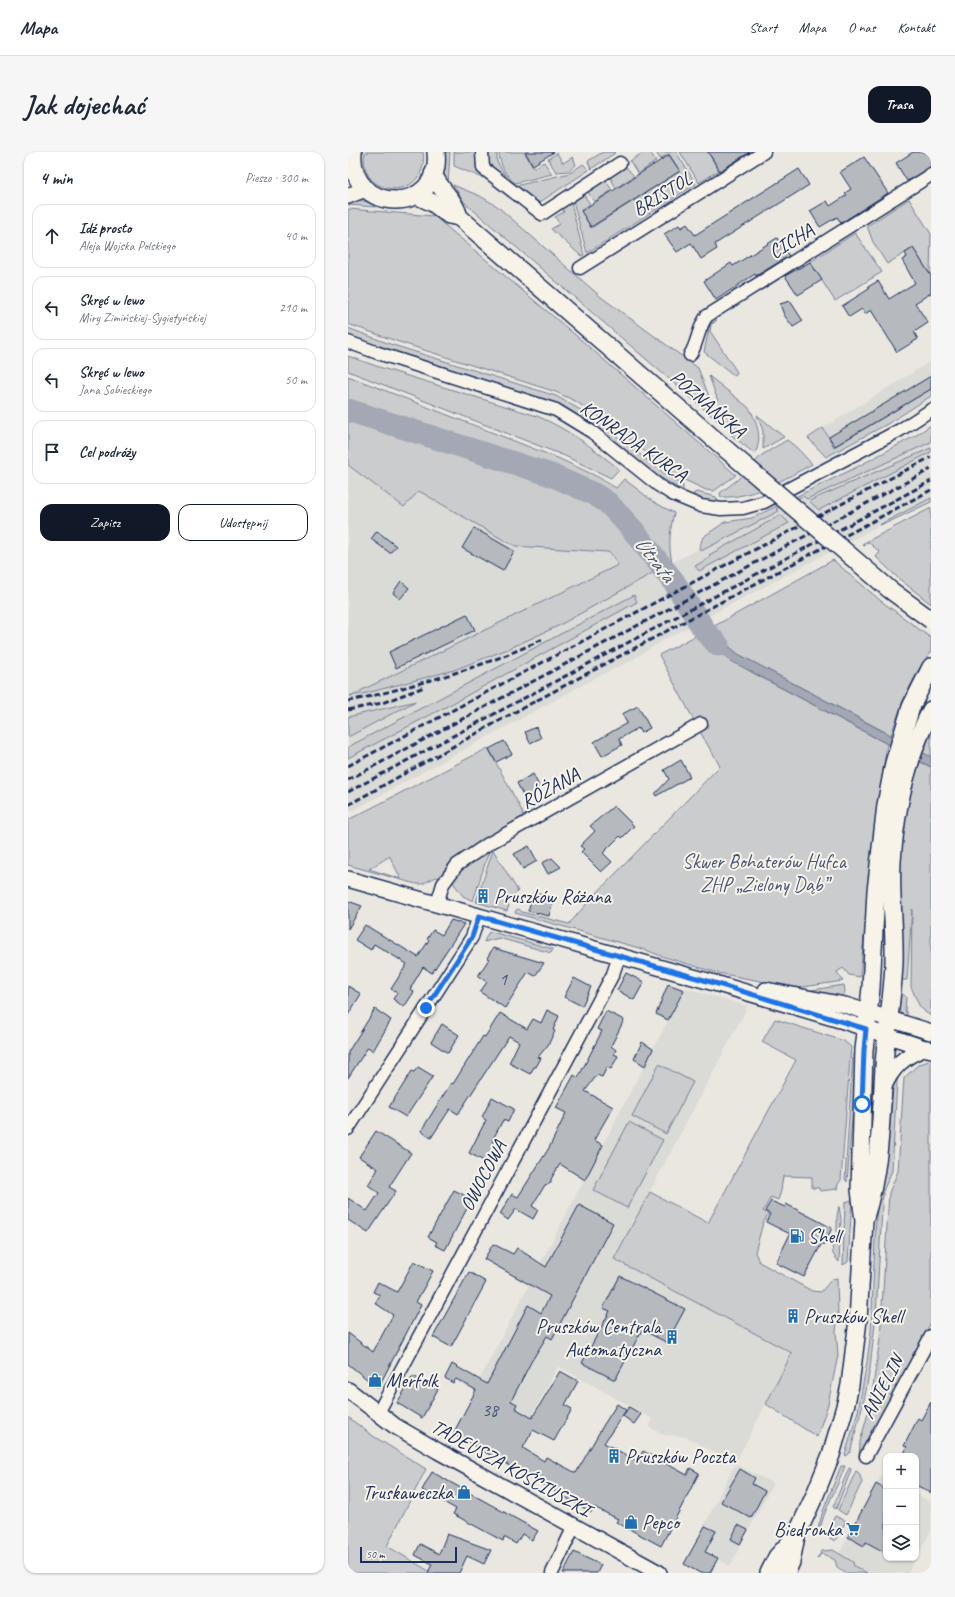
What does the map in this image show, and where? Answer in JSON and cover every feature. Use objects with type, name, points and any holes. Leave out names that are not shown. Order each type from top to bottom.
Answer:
[{"type":"main road","points":[[351,164],[355,175],[365,189],[374,196],[389,200],[406,199],[416,195],[429,183],[436,166],[436,152]]},
{"type":"main road","name":"POZNAŃSKA","points":[[433,174],[440,188],[457,208],[459,217]]},
{"type":"main road","name":"POZNAŃSKA","points":[[416,195],[433,203],[449,215],[459,217],[889,590],[931,620]]},
{"type":"main road","points":[[864,1221],[873,1194],[875,1180],[894,961],[892,861],[897,818],[903,731],[911,707],[931,668]]},
{"type":"main road","points":[[786,1573],[791,1562],[796,1536],[831,1455],[846,1403],[853,1364],[858,1320],[864,1221],[860,1190],[864,1050],[876,891],[886,805],[900,766],[918,740],[931,710]]},
{"type":"main road","points":[[769,1573],[777,1557],[796,1536]]},
{"type":"street","points":[[482,152],[483,168],[542,214],[620,163]]},
{"type":"street","name":"BRISTOL","points":[[580,268],[764,152]]},
{"type":"street","name":"CICHA","points":[[690,355],[695,348],[702,324],[709,316],[931,175]]},
{"type":"street","points":[[348,196],[365,189]]},
{"type":"street","name":"KONRADA KURCA","points":[[348,342],[556,410],[592,432],[658,485],[672,494],[701,506],[721,509],[743,508],[764,502],[900,430],[931,410]]},
{"type":"street","name":"RÓŻANA","points":[[437,904],[445,880],[459,863],[488,844],[701,724]]},
{"type":"street","points":[[348,879],[718,984],[929,1049]]},
{"type":"street","points":[[348,1128],[472,937],[479,916]]},
{"type":"street","name":"OWOCOWA","points":[[378,1413],[613,974],[619,956]]},
{"type":"street","points":[[718,984],[820,999],[889,1018],[931,1032]]},
{"type":"street","points":[[883,1090],[889,1075],[900,1062],[913,1053],[929,1049]]},
{"type":"street","name":"ANIELIN","points":[[866,1456],[931,1336]]},
{"type":"street","name":"TADEUSZA KOŚCIUSZKI","points":[[348,1390],[395,1426],[659,1573]]},
{"type":"street","points":[[552,1573],[574,1526]]},
{"type":"shaded area","points":[[931,361],[931,389],[834,448],[823,428]]},
{"type":"shaded area","points":[[931,435],[931,498],[664,640],[627,663],[599,676],[348,813],[348,737],[414,701],[348,717],[348,465],[404,507],[419,491],[516,546],[608,552],[612,555],[629,585],[764,515]]},
{"type":"shaded area","points":[[703,619],[711,631],[738,654],[931,757],[931,767],[731,661],[702,635],[695,623]]},
{"type":"shaded area","points":[[685,988],[748,1006],[614,1259],[792,1353],[735,1464],[687,1437],[664,1435],[649,1427],[653,1419],[558,1366],[507,1464],[453,1434],[475,1392],[474,1390]]},
{"type":"shaded area","points":[[735,1464],[773,1483],[730,1566],[694,1546]]},
{"type":"shaded area","points":[[881,1475],[883,1476],[883,1561],[915,1561],[908,1573],[860,1573],[836,1560]]},
{"type":"shaded area","points":[[919,1496],[931,1502],[931,1531],[919,1553]]},
{"type":"green space","points":[[365,152],[423,152],[422,168],[416,180],[405,187],[393,189],[381,186],[371,179],[365,168]]},
{"type":"green space","points":[[445,152],[450,152],[448,185],[443,175]]},
{"type":"green space","points":[[454,152],[477,152],[485,176],[483,178],[454,166]]},
{"type":"green space","points":[[487,152],[497,152],[497,162],[510,183],[487,165]]},
{"type":"green space","points":[[499,152],[524,152],[534,168],[544,162],[552,174],[515,183],[504,169],[500,161]]},
{"type":"green space","points":[[603,152],[615,153],[591,169],[588,161]]},
{"type":"green space","points":[[644,152],[650,152],[656,161],[638,174],[630,161]]},
{"type":"green space","points":[[656,152],[676,152],[696,184],[587,253],[573,201],[584,195],[590,204],[581,210],[591,228],[680,171],[669,154],[660,159]]},
{"type":"green space","points":[[680,152],[708,152],[719,171],[699,183]]},
{"type":"green space","points":[[557,153],[563,163],[573,157],[576,165],[569,171],[556,172],[548,159]]},
{"type":"green space","points":[[583,164],[589,170],[537,204],[515,186],[570,173]]},
{"type":"green space","points":[[626,167],[634,176],[616,188],[610,177]]},
{"type":"green space","points":[[605,180],[612,190],[594,202],[588,192]]},
{"type":"green space","points":[[453,185],[480,196],[497,206],[601,297],[698,368],[719,422],[465,203]]},
{"type":"green space","points":[[909,199],[931,234],[930,275],[913,248],[887,264],[873,242],[867,226]]},
{"type":"green space","points":[[357,200],[369,202],[375,207],[349,205],[349,201]]},
{"type":"green space","points":[[571,203],[584,255],[581,256],[551,229],[560,224],[555,217],[564,212],[562,208]]},
{"type":"green space","points":[[348,209],[434,216],[580,339],[736,475],[714,491],[706,490],[676,476],[606,421],[575,401],[556,392],[399,342],[348,324]]},
{"type":"green space","points":[[855,233],[882,272],[835,301],[810,262]]},
{"type":"green space","points":[[717,320],[711,325],[710,331],[737,372],[735,376],[704,352],[710,324]]},
{"type":"green space","points":[[348,328],[390,344],[556,396],[591,416],[665,474],[683,485],[683,491],[655,474],[599,428],[554,402],[373,344],[348,335]]},
{"type":"green space","points":[[348,356],[537,416],[580,440],[619,469],[611,478],[565,456],[348,371]]},
{"type":"green space","points":[[348,376],[560,459],[598,477],[616,488],[624,479],[654,502],[674,513],[670,538],[672,562],[666,564],[629,517],[615,503],[588,484],[547,467],[348,405]]},
{"type":"green space","points":[[709,376],[751,411],[756,422],[759,437],[755,454],[730,434],[731,427],[726,423]]},
{"type":"green space","points":[[931,389],[931,396],[891,422],[826,457],[808,438],[823,428],[834,447]]},
{"type":"green space","points":[[348,415],[362,421],[547,478],[583,493],[604,506],[613,514],[637,541],[658,570],[558,626],[508,649],[454,670],[367,693],[350,696],[618,565],[612,555],[608,552],[516,546],[419,491],[404,507],[348,465]]},
{"type":"green space","points":[[757,415],[784,437],[763,449],[763,431]]},
{"type":"green space","points":[[931,425],[931,442],[807,499],[803,496],[776,509],[779,511],[701,551],[699,548],[703,537],[725,522],[752,518],[853,469],[915,436]]},
{"type":"green space","points":[[787,440],[812,464],[780,481],[756,491],[744,495],[721,497],[720,493],[737,480],[762,455]]},
{"type":"green space","points":[[931,448],[931,452],[819,510],[809,501]]},
{"type":"green space","points":[[697,492],[716,497],[718,502],[708,501],[693,496],[694,493]]},
{"type":"green space","points":[[931,498],[931,502],[889,522],[879,525]]},
{"type":"green space","points":[[931,508],[931,604],[898,578],[876,557],[880,552],[868,542],[864,546],[862,544]]},
{"type":"green space","points":[[781,515],[789,523],[699,571],[695,566],[711,557],[709,555]]},
{"type":"green space","points":[[833,560],[881,601],[931,638],[931,651],[919,669],[903,700],[891,735],[738,654],[722,642],[709,629]]},
{"type":"green space","points":[[634,595],[637,602],[455,702],[348,758],[348,747]]},
{"type":"green space","name":"Skwer Bohaterów Hufca ZHP „Zielony Dąb”","points":[[701,633],[716,650],[753,673],[887,744],[877,809],[860,977],[849,975],[843,968],[837,972],[843,981],[797,988],[718,973],[646,950],[515,913],[516,910],[519,909],[522,912],[569,924],[590,900],[720,766],[659,655]]},
{"type":"green space","points":[[416,701],[348,737],[348,717]]},
{"type":"green space","points":[[931,729],[931,757],[923,753],[927,744],[925,743]]},
{"type":"green space","points":[[488,748],[522,811],[523,820],[455,862],[445,869],[439,878],[436,877],[422,884],[416,884],[348,865],[348,820]],"holes":[[[390,857],[401,879],[369,869]]]},
{"type":"green space","points":[[920,762],[931,767],[931,1016],[919,1005],[911,987],[912,909],[907,980],[900,980],[899,871],[901,838],[911,780],[914,781]]},
{"type":"green space","points":[[488,849],[489,851],[473,901],[463,896],[452,881],[455,873]]},
{"type":"green space","points":[[493,850],[518,891],[504,903],[509,905],[507,911],[476,902]]},
{"type":"green space","points":[[492,932],[553,949],[551,953],[499,938],[484,942],[488,933]]},
{"type":"green space","points":[[844,985],[845,991],[842,1001],[799,992]]},
{"type":"green space","points":[[899,994],[903,994],[906,997],[905,1010],[907,1014],[905,1018],[899,1010]]},
{"type":"green space","points":[[775,1019],[844,1041],[851,1047],[841,1180],[837,1189],[820,1191],[819,1188],[812,1188],[812,1177],[783,1176],[778,1200],[771,1197],[763,1211],[768,1214],[763,1223],[755,1252],[759,1262],[812,1291],[821,1292],[832,1279],[837,1278],[838,1314],[836,1331],[838,1355],[828,1404],[817,1437],[766,1404],[792,1353],[614,1259],[650,1192],[708,1223],[796,1060],[762,1042]]},
{"type":"green space","points":[[853,1053],[857,1053],[847,1182],[845,1179]]},
{"type":"green space","points":[[931,1060],[931,1322],[869,1443],[863,1448],[859,1458],[860,1442],[870,1406],[880,1339],[889,1193],[898,1171],[904,1078],[918,1065]]},
{"type":"green space","points":[[659,1064],[693,1082],[666,1134],[632,1116]]},
{"type":"green space","points":[[901,1071],[897,1081],[892,1171],[883,1191],[876,1315],[870,1368],[865,1396],[850,1453],[846,1456],[845,1455],[858,1411],[867,1362],[871,1331],[876,1217],[890,1125],[894,1082]]},
{"type":"green space","points":[[629,1122],[663,1140],[627,1208],[593,1190]]},
{"type":"green space","points":[[852,1200],[848,1262],[843,1265],[845,1202]]},
{"type":"green space","points":[[839,1206],[841,1219],[839,1262],[833,1254],[832,1245],[837,1233],[837,1216]]},
{"type":"green space","points":[[348,1417],[370,1434],[426,1469],[387,1546],[429,1571],[428,1573],[348,1573]]},
{"type":"green space","points":[[841,1466],[845,1466],[827,1508],[819,1534],[817,1532],[823,1511]]},
{"type":"green space","points":[[849,1468],[851,1469],[850,1473],[836,1509],[833,1507]]},
{"type":"green space","points":[[856,1471],[859,1473],[862,1482],[846,1515],[838,1510]]},
{"type":"green space","points":[[835,1516],[846,1521],[835,1541],[828,1537]]},
{"type":"green space","points":[[833,1550],[853,1562],[854,1566],[867,1573],[845,1573],[837,1567],[835,1560],[823,1554],[821,1554],[817,1559],[822,1551]]},
{"type":"building","points":[[525,152],[554,152],[533,165]]},
{"type":"building","points":[[708,152],[750,152],[720,171]]},
{"type":"building","points":[[913,152],[931,152],[931,166],[907,181],[896,163]]},
{"type":"building","points":[[669,155],[680,171],[591,227],[581,211]]},
{"type":"building","points":[[864,157],[888,193],[841,223],[837,217],[820,227],[810,211],[827,201],[830,206],[847,195],[845,193],[851,189],[840,172]]},
{"type":"building","points":[[799,169],[809,185],[715,244],[717,249],[701,259],[691,243],[677,252],[664,234],[679,225],[681,228],[687,224],[695,235]]},
{"type":"building","points":[[777,238],[789,256],[756,276],[755,274],[716,300],[704,281],[731,263],[733,266]]},
{"type":"building","points":[[913,248],[931,276],[931,293],[915,303],[928,323],[914,332],[918,339],[897,352],[871,310],[865,314],[862,309],[849,317],[842,306],[869,289],[868,287],[878,281],[889,299],[915,283],[902,260],[907,257],[905,253]]},
{"type":"building","points":[[810,262],[822,280],[798,295],[785,276]]},
{"type":"building","points":[[790,301],[803,321],[793,327],[784,315],[780,304]]},
{"type":"building","points":[[931,376],[931,389],[835,446],[829,437]]},
{"type":"building","points":[[474,528],[514,551],[503,571],[462,548]]},
{"type":"building","points":[[377,531],[396,546],[390,553],[371,539]]},
{"type":"building","points":[[401,581],[409,588],[400,599],[393,593]]},
{"type":"building","points":[[467,614],[475,630],[396,668],[389,652]]},
{"type":"building","points":[[638,706],[650,728],[641,733],[638,728],[619,739],[622,745],[602,756],[594,742],[627,723],[622,714]]},
{"type":"building","points":[[536,727],[541,738],[530,743],[525,732]]},
{"type":"building","points":[[504,741],[512,754],[496,762],[489,749]]},
{"type":"building","points":[[681,760],[690,777],[656,796],[655,794],[669,779],[664,770]]},
{"type":"building","points":[[533,774],[541,790],[525,799],[517,783]]},
{"type":"building","points":[[614,806],[634,826],[622,838],[620,836],[603,853],[612,862],[601,872],[581,852],[584,849],[580,846],[595,831],[590,826]]},
{"type":"building","points":[[529,846],[537,861],[523,869],[514,854]]},
{"type":"building","points":[[552,858],[561,867],[548,874],[542,863]]},
{"type":"building","points":[[534,892],[554,897],[549,916],[528,911]]},
{"type":"building","points":[[348,901],[362,906],[348,929]]},
{"type":"building","points":[[451,920],[464,924],[432,973],[423,967],[410,989],[414,992],[404,1007],[393,999],[397,993],[391,989],[407,964],[374,944],[371,950],[355,940],[365,925],[418,957],[429,940],[427,939],[433,930],[442,935]]},
{"type":"building","points":[[493,948],[544,963],[535,976],[528,972],[505,1008],[480,992],[487,982],[478,976],[489,959],[487,958]]},
{"type":"building","points":[[626,973],[644,982],[634,1000],[617,990]]},
{"type":"building","points":[[574,978],[591,987],[582,1006],[564,997]]},
{"type":"building","points":[[668,984],[684,990],[668,1020],[656,1014]]},
{"type":"building","points":[[348,986],[361,994],[348,1015]]},
{"type":"building","points":[[375,1009],[391,1020],[373,1051],[368,1047],[348,1078],[348,1052]]},
{"type":"building","points":[[547,1010],[559,1016],[553,1030],[555,1031],[548,1045],[538,1057],[541,1058],[530,1074],[509,1063],[519,1042],[509,1036],[458,1114],[450,1109],[431,1138],[421,1131],[451,1083],[453,1084],[483,1036],[485,1037],[500,1013],[527,1029],[533,1019],[541,1023]]},
{"type":"building","points":[[606,1011],[624,1020],[611,1046],[616,1050],[614,1054],[618,1056],[611,1069],[607,1067],[602,1077],[597,1075],[585,1091],[613,1107],[594,1140],[603,1145],[585,1180],[560,1164],[551,1179],[551,1183],[545,1185],[532,1206],[538,1210],[533,1219],[516,1209],[508,1220],[500,1214],[512,1194],[518,1197],[549,1148],[566,1113],[556,1108],[574,1075],[578,1078],[602,1031],[597,1029]]},
{"type":"building","points":[[442,1024],[459,1035],[448,1053],[431,1042]]},
{"type":"building","points":[[642,1042],[653,1049],[645,1066],[634,1059]]},
{"type":"building","points":[[418,1067],[433,1076],[406,1117],[389,1107],[412,1071],[414,1072]]},
{"type":"building","points":[[492,1097],[514,1109],[508,1122],[503,1120],[492,1141],[497,1144],[486,1162],[469,1153],[486,1120],[482,1117]]},
{"type":"building","points":[[376,1131],[411,1153],[389,1187],[396,1191],[368,1233],[348,1220],[348,1198],[367,1211],[379,1193],[368,1185],[378,1169],[359,1157]]},
{"type":"building","points":[[454,1190],[472,1199],[445,1250],[435,1245],[437,1242],[428,1237]]},
{"type":"building","points":[[771,1201],[785,1207],[786,1204],[832,1228],[824,1245],[822,1243],[804,1277],[776,1263],[790,1234],[766,1222],[770,1214],[765,1211]]},
{"type":"building","points":[[579,1205],[613,1223],[552,1339],[547,1336],[531,1362],[511,1401],[517,1404],[515,1408],[532,1418],[560,1371],[578,1381],[565,1405],[572,1409],[554,1441],[533,1430],[523,1448],[544,1461],[546,1457],[576,1473],[617,1404],[626,1410],[604,1443],[637,1461],[643,1451],[687,1475],[690,1468],[699,1473],[661,1546],[616,1522],[618,1519],[594,1507],[591,1512],[453,1434],[476,1390],[456,1379],[453,1383],[445,1378],[452,1364],[487,1384],[528,1305],[541,1313],[550,1296],[484,1259],[493,1244],[513,1254],[517,1248],[546,1267]]},
{"type":"building","points":[[414,1261],[433,1271],[416,1302],[421,1305],[378,1388],[348,1364],[348,1333],[373,1352],[393,1315],[375,1303],[380,1295],[373,1292],[378,1282],[397,1292]]},
{"type":"building","points":[[469,1272],[486,1282],[451,1347],[433,1337]]},
{"type":"building","points":[[620,1276],[685,1309],[673,1331],[676,1333],[670,1344],[642,1330],[615,1380],[582,1363],[610,1311],[603,1308]]},
{"type":"building","points":[[413,1376],[438,1389],[422,1418],[397,1403]]},
{"type":"building","points":[[931,1402],[931,1493],[919,1487],[919,1453],[904,1453],[907,1447],[904,1446],[918,1418],[921,1420]]},
{"type":"building","points":[[629,1407],[641,1414],[634,1424],[623,1416]]},
{"type":"building","points":[[740,1469],[755,1478],[752,1484],[765,1491],[751,1518],[721,1502]]},
{"type":"building","points":[[432,1472],[538,1531],[532,1540],[522,1534],[516,1544],[504,1537],[503,1541],[453,1514],[456,1509],[422,1490]]},
{"type":"building","points":[[876,1484],[883,1488],[883,1551],[866,1542],[864,1546],[848,1537]]},
{"type":"building","points":[[738,1525],[748,1530],[740,1544],[731,1539]]},
{"type":"building","points":[[705,1526],[716,1531],[705,1552],[718,1558],[710,1573],[700,1573],[684,1564]]},
{"type":"building","points":[[447,1534],[491,1550],[484,1564],[467,1556],[459,1573],[428,1573],[432,1564],[415,1555],[420,1544],[439,1554]]},
{"type":"building","points":[[574,1552],[601,1565],[597,1573],[563,1573]]},
{"type":"waterway","name":"Utrata","points":[[348,410],[551,475],[594,494],[608,503],[632,529],[674,582],[705,631],[718,645]]},
{"type":"railway","points":[[348,766],[931,457]]},
{"type":"railway","points":[[348,780],[931,469]]},
{"type":"railway","points":[[348,792],[931,481]]},
{"type":"railway","points":[[348,805],[515,712],[931,490]]},
{"type":"railway","points":[[348,701],[389,692],[463,670],[511,653],[543,639]]},
{"type":"railway","points":[[348,710],[382,703],[424,687]]},
{"type":"place","name":"Pruszków Różana","points":[[483,896]]},
{"type":"place","name":"Shell","points":[[797,1236]]},
{"type":"place","name":"Pruszków Shell","points":[[793,1316]]},
{"type":"place","name":"Pruszków Centrala Automatyczna","points":[[672,1337]]},
{"type":"place","name":"Merfolk","points":[[375,1380]]},
{"type":"place","name":"Pruszków Poczta","points":[[614,1456]]},
{"type":"place","name":"Truskaweczka","points":[[464,1492]]},
{"type":"place","name":"Pepco","points":[[631,1522]]},
{"type":"place","name":"Biedronka","points":[[853,1529]]},
{"type":"route","points":[[426,1008],[472,937],[479,916],[718,984],[866,1029],[862,1104]]}]
